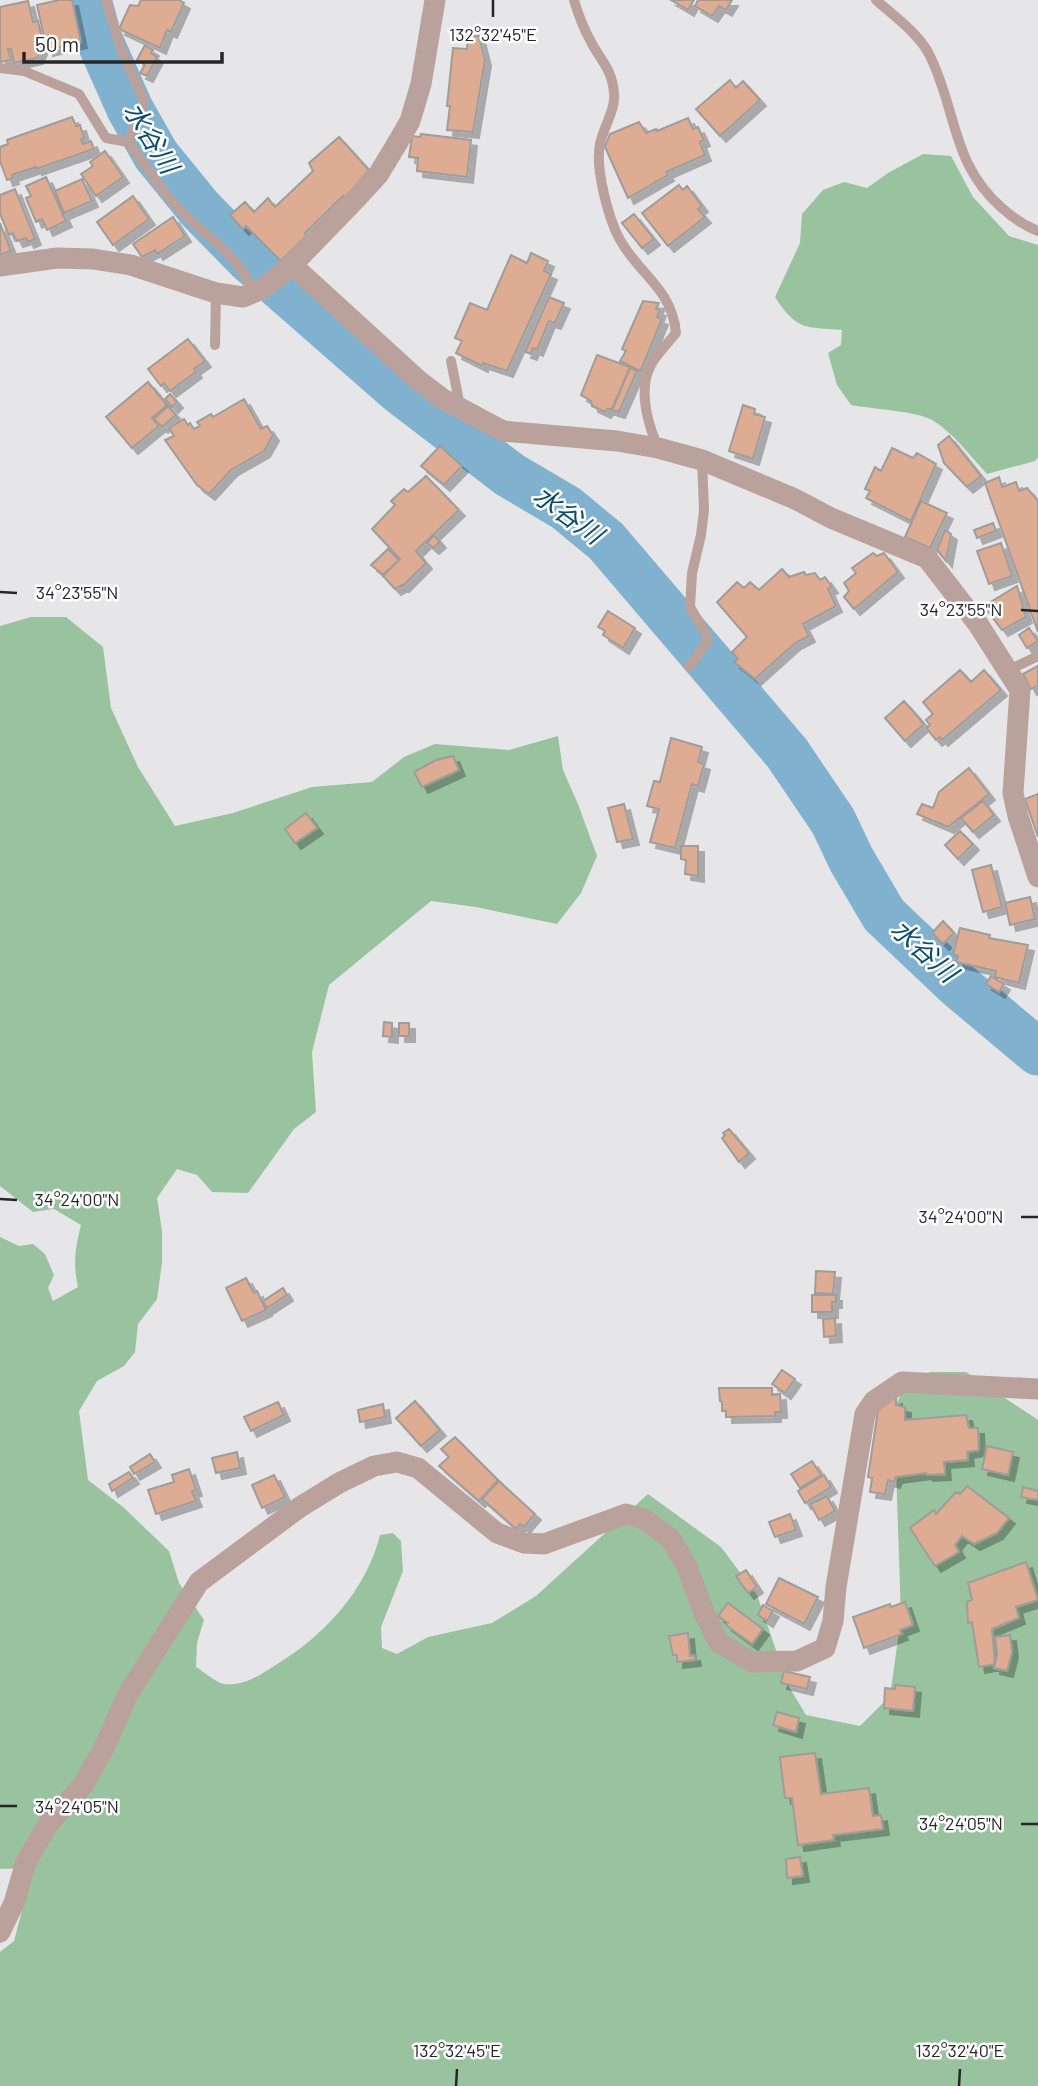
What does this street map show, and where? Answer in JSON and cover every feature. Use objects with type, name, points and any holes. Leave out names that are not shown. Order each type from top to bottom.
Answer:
[{"type":"street","points":[[0,266],[57,258],[93,259],[131,265],[216,293],[243,297],[262,289],[292,265],[378,175],[410,121],[421,84],[435,0]]},
{"type":"street","points":[[292,265],[418,380],[443,399],[502,431],[617,441],[658,448],[702,460],[927,558],[978,624],[1020,690],[1013,793],[1038,877]]},
{"type":"street","points":[[0,1932],[14,1903],[26,1862],[49,1823],[83,1785],[104,1748],[128,1694],[198,1582],[300,1507],[339,1483],[374,1466],[397,1462],[418,1468],[497,1533],[524,1543],[544,1544],[626,1514],[644,1519],[671,1539],[687,1566],[705,1615],[719,1643],[752,1662],[797,1661],[825,1648],[833,1621],[836,1587],[865,1414],[874,1401],[902,1382],[1038,1389]]},
{"type":"lane","points":[[106,0],[122,51],[144,101],[128,142]]},
{"type":"lane","points":[[574,0],[590,42],[611,73],[615,97],[597,163],[604,195],[619,238],[668,300],[675,316],[676,333],[652,364],[646,379],[645,401],[658,448]]},
{"type":"lane","points":[[876,0],[904,24],[928,52],[943,89],[967,166],[985,193],[1008,213],[1038,231]]},
{"type":"lane","points":[[0,68],[24,71],[79,94],[106,138],[128,142],[177,207],[230,257],[250,280],[252,293]]},
{"type":"lane","points":[[215,345],[216,293]]},
{"type":"lane","points":[[451,361],[460,408]]},
{"type":"lane","points":[[689,667],[707,642],[707,636],[690,607],[692,573],[704,510],[702,460]]},
{"type":"lane","points":[[1009,670],[1038,656]]},
{"type":"green space","points":[[923,154],[951,156],[973,197],[1009,236],[1038,245],[1038,457],[1035,461],[987,474],[955,438],[932,420],[905,412],[851,405],[837,385],[828,353],[841,345],[842,330],[810,327],[796,322],[775,297],[800,243],[802,214],[823,190],[844,182],[867,188]]},
{"type":"green space","points":[[31,617],[66,617],[103,647],[111,708],[138,767],[175,826],[233,813],[312,787],[372,782],[404,757],[435,744],[509,750],[558,736],[563,770],[597,856],[581,893],[557,924],[476,907],[431,901],[329,985],[312,1052],[316,1112],[294,1129],[248,1193],[212,1192],[197,1175],[177,1169],[157,1198],[162,1231],[162,1263],[157,1299],[138,1324],[135,1352],[124,1366],[97,1381],[79,1411],[88,1480],[123,1507],[169,1551],[179,1583],[204,1620],[197,1643],[196,1667],[221,1683],[238,1683],[257,1677],[292,1654],[340,1611],[364,1575],[380,1535],[393,1533],[401,1541],[403,1571],[381,1627],[382,1648],[397,1654],[428,1637],[492,1623],[536,1596],[648,1494],[721,1547],[757,1595],[788,1685],[806,1715],[860,1726],[890,1696],[901,1618],[894,1408],[906,1385],[930,1372],[966,1372],[1038,1420],[1038,2086],[0,2086],[0,1952],[14,1941],[33,1868],[0,1869],[0,1237],[19,1246],[33,1244],[45,1254],[54,1275],[48,1288],[53,1301],[78,1287],[75,1256],[81,1225],[54,1209],[33,1212],[0,1186],[0,626]]},
{"type":"building","points":[[72,0],[81,42],[47,50],[37,5]]},
{"type":"building","points":[[141,0],[179,0],[184,3],[171,32],[167,30],[160,48],[119,29],[130,5],[138,6]]},
{"type":"building","points":[[671,0],[694,0],[688,10]]},
{"type":"building","points":[[698,0],[732,0],[726,10],[719,6],[712,16],[695,6]]},
{"type":"building","points":[[28,1],[33,22],[38,21],[43,44],[37,58],[14,63],[11,49],[8,49],[11,60],[0,62],[0,7]]},
{"type":"building","points":[[468,36],[479,36],[485,60],[473,132],[447,130],[453,48],[467,49]]},
{"type":"building","points":[[145,45],[153,50],[151,53],[157,57],[147,76],[140,73],[145,65],[137,60]]},
{"type":"building","points":[[730,80],[736,88],[743,81],[760,100],[720,136],[696,109]]},
{"type":"building","points":[[72,117],[76,126],[80,125],[83,144],[91,141],[94,149],[12,175],[13,178],[7,180],[0,161],[0,147],[8,144],[7,140]]},
{"type":"building","points":[[688,118],[693,129],[698,127],[704,140],[700,142],[705,155],[666,172],[668,175],[628,198],[605,147],[610,134],[639,122],[646,133],[656,129],[657,131]]},
{"type":"building","points":[[421,134],[471,140],[467,177],[417,171],[418,158],[409,157],[412,136],[420,137]]},
{"type":"building","points":[[339,137],[369,170],[345,198],[343,196],[305,233],[307,235],[281,261],[246,226],[243,229],[230,215],[245,202],[254,212],[268,198],[275,207],[313,171],[309,163]]},
{"type":"building","points":[[105,151],[123,177],[96,196],[81,174],[93,166],[90,162]]},
{"type":"building","points":[[46,177],[66,221],[47,230],[42,219],[36,222],[26,198],[31,196],[26,186]]},
{"type":"building","points":[[82,179],[92,201],[64,213],[55,191]]},
{"type":"building","points":[[679,185],[683,190],[687,186],[702,206],[698,209],[705,217],[668,246],[642,213]]},
{"type":"building","points":[[15,189],[35,239],[28,242],[26,238],[17,241],[13,233],[9,235],[0,214],[0,195]]},
{"type":"building","points":[[133,196],[149,219],[113,245],[97,222]]},
{"type":"building","points":[[634,214],[654,239],[642,248],[622,223]]},
{"type":"building","points":[[173,217],[185,236],[157,254],[155,250],[142,257],[133,244]]},
{"type":"building","points":[[0,223],[11,251],[0,255]]},
{"type":"building","points":[[531,253],[548,261],[544,271],[551,274],[507,371],[483,363],[482,366],[456,353],[462,341],[455,338],[470,303],[487,310],[511,255],[527,263]]},
{"type":"building","points":[[549,297],[564,303],[555,323],[549,321],[537,350],[533,348],[531,354],[525,352]]},
{"type":"building","points":[[643,301],[659,303],[656,309],[660,310],[657,317],[662,319],[641,370],[638,370],[620,361],[626,351],[622,349]]},
{"type":"building","points":[[188,339],[205,361],[194,369],[196,372],[170,391],[164,383],[161,386],[148,369]]},
{"type":"building","points":[[597,355],[630,367],[612,409],[605,412],[592,406],[591,401],[581,395]]},
{"type":"building","points":[[630,368],[637,371],[619,412],[612,410]]},
{"type":"building","points":[[148,382],[167,405],[152,418],[159,426],[132,448],[106,417]]},
{"type":"building","points":[[170,394],[177,402],[172,407],[165,399]]},
{"type":"building","points":[[244,399],[261,429],[267,426],[273,435],[264,451],[231,470],[209,494],[197,485],[165,440],[174,436],[169,428],[184,419],[194,429],[200,426],[197,422],[211,414],[213,417]]},
{"type":"building","points":[[743,405],[755,409],[754,414],[765,417],[753,459],[729,451]]},
{"type":"building","points":[[168,406],[176,415],[162,427],[154,419]]},
{"type":"building","points":[[949,436],[981,476],[967,487],[944,463],[938,445]]},
{"type":"building","points":[[440,446],[462,466],[444,485],[421,466]]},
{"type":"building","points":[[892,448],[913,458],[917,453],[936,464],[911,521],[866,498],[870,491],[865,489],[875,467],[881,471]]},
{"type":"building","points":[[426,476],[459,510],[416,551],[426,563],[403,586],[395,589],[383,576],[400,559],[372,529],[395,505],[391,501],[404,489],[408,492]]},
{"type":"building","points":[[999,477],[1002,487],[1016,482],[1019,491],[1027,488],[1038,501],[1038,632],[985,483]]},
{"type":"building","points":[[921,501],[947,513],[930,548],[905,537]]},
{"type":"building","points":[[993,523],[996,531],[977,538],[974,530]]},
{"type":"building","points":[[945,530],[951,534],[946,561],[937,550]]},
{"type":"building","points":[[434,535],[440,542],[433,548],[427,543]]},
{"type":"building","points":[[1001,543],[1012,576],[989,584],[977,551]]},
{"type":"building","points":[[388,549],[399,560],[383,575],[371,565]]},
{"type":"building","points":[[873,553],[877,556],[884,553],[898,572],[854,609],[844,597],[849,591],[844,583],[856,573],[852,568]]},
{"type":"building","points":[[782,569],[789,577],[804,572],[806,575],[815,573],[820,580],[825,577],[832,587],[828,589],[836,606],[803,624],[809,636],[795,643],[755,679],[734,662],[738,659],[732,652],[747,637],[717,602],[737,582],[744,588],[750,582],[759,590]]},
{"type":"building","points":[[1017,586],[1026,617],[1002,630],[984,606]]},
{"type":"building","points":[[608,611],[635,628],[623,648],[603,635],[605,631],[598,627]]},
{"type":"building","points":[[1029,628],[1038,641],[1027,648],[1019,635]]},
{"type":"building","points":[[1038,666],[1038,685],[1031,689],[1023,674]]},
{"type":"building","points":[[960,670],[971,682],[984,670],[1001,690],[942,740],[940,737],[936,740],[926,728],[930,725],[926,720],[933,714],[923,702]]},
{"type":"building","points":[[904,701],[924,724],[905,741],[885,718]]},
{"type":"building","points":[[671,738],[702,747],[698,762],[704,764],[698,786],[692,784],[675,848],[650,842],[659,809],[647,806],[654,781],[660,782]]},
{"type":"building","points":[[453,756],[459,770],[422,787],[414,772],[436,760]]},
{"type":"building","points":[[969,768],[989,794],[948,827],[917,814],[922,804],[933,808],[939,792]]},
{"type":"building","points":[[1038,794],[1038,837],[1025,799]]},
{"type":"building","points":[[983,801],[994,815],[973,832],[961,818]]},
{"type":"building","points":[[624,804],[633,839],[617,842],[608,808]]},
{"type":"building","points":[[306,813],[317,828],[295,843],[285,829]]},
{"type":"building","points":[[960,831],[973,844],[958,859],[945,845]]},
{"type":"building","points":[[681,846],[698,846],[698,876],[685,874],[686,860],[681,859]]},
{"type":"building","points":[[991,865],[1002,907],[983,912],[972,870]]},
{"type":"building","points":[[1030,897],[1035,919],[1010,925],[1005,903]]},
{"type":"building","points":[[943,921],[954,933],[943,944],[932,933]]},
{"type":"building","points":[[960,928],[990,935],[989,938],[1028,945],[1019,983],[995,977],[996,971],[956,962],[958,956],[953,954]]},
{"type":"building","points":[[991,976],[1004,984],[999,992],[986,984]]},
{"type":"building","points":[[384,1022],[392,1023],[392,1037],[383,1036]]},
{"type":"building","points":[[399,1023],[409,1023],[409,1036],[399,1036]]},
{"type":"building","points":[[729,1129],[749,1153],[739,1162],[722,1138],[725,1135],[723,1133]]},
{"type":"building","points":[[816,1271],[835,1272],[833,1294],[815,1293]]},
{"type":"building","points":[[246,1278],[254,1293],[257,1291],[266,1310],[242,1321],[226,1288]]},
{"type":"building","points":[[283,1288],[287,1295],[267,1308],[263,1301]]},
{"type":"building","points":[[812,1295],[836,1295],[836,1302],[832,1302],[832,1312],[812,1312]]},
{"type":"building","points":[[835,1318],[836,1336],[824,1337],[823,1319]]},
{"type":"building","points":[[782,1370],[795,1379],[785,1393],[772,1384]]},
{"type":"building","points":[[719,1388],[772,1388],[772,1395],[780,1394],[781,1412],[775,1412],[775,1416],[726,1417],[726,1411],[722,1411]]},
{"type":"building","points":[[896,1398],[896,1405],[905,1407],[905,1420],[966,1415],[969,1428],[978,1428],[979,1450],[967,1452],[968,1460],[944,1462],[945,1474],[926,1473],[896,1477],[894,1482],[888,1480],[885,1494],[870,1492],[872,1478],[868,1477],[879,1403]]},
{"type":"building","points":[[415,1401],[440,1430],[421,1446],[396,1418]]},
{"type":"building","points":[[278,1402],[284,1415],[251,1431],[244,1417]]},
{"type":"building","points":[[383,1404],[385,1417],[360,1422],[358,1410]]},
{"type":"building","points":[[455,1437],[498,1480],[479,1501],[439,1466],[449,1457],[441,1449]]},
{"type":"building","points":[[987,1446],[1013,1452],[1008,1475],[982,1469]]},
{"type":"building","points":[[237,1452],[240,1468],[216,1473],[212,1458]]},
{"type":"building","points":[[150,1454],[155,1462],[134,1474],[130,1467]]},
{"type":"building","points":[[812,1461],[821,1475],[800,1488],[791,1474]]},
{"type":"building","points":[[189,1469],[196,1490],[192,1491],[196,1501],[156,1514],[148,1490],[174,1482],[172,1475]]},
{"type":"building","points":[[129,1472],[133,1478],[112,1491],[109,1484]]},
{"type":"building","points":[[274,1475],[285,1497],[262,1508],[252,1485]]},
{"type":"building","points":[[824,1475],[831,1487],[805,1503],[798,1491]]},
{"type":"building","points":[[499,1481],[535,1514],[524,1527],[520,1524],[516,1529],[482,1499]]},
{"type":"building","points":[[967,1486],[1009,1518],[997,1533],[974,1544],[962,1536],[955,1545],[959,1552],[935,1566],[910,1528],[934,1510],[936,1514],[956,1492],[960,1494]]},
{"type":"building","points":[[1023,1487],[1038,1491],[1038,1500],[1021,1497]]},
{"type":"building","points":[[827,1496],[835,1511],[819,1520],[810,1504]]},
{"type":"building","points":[[790,1514],[796,1530],[775,1537],[769,1522]]},
{"type":"building","points":[[1026,1562],[1038,1600],[1016,1607],[1019,1618],[992,1629],[995,1664],[979,1667],[972,1622],[968,1623],[967,1602],[972,1600],[968,1583]]},
{"type":"building","points":[[746,1570],[757,1587],[748,1593],[736,1576]]},
{"type":"building","points":[[779,1578],[818,1597],[804,1624],[766,1604]]},
{"type":"building","points":[[905,1602],[913,1625],[900,1630],[902,1634],[864,1648],[853,1617],[890,1604],[891,1607]]},
{"type":"building","points":[[728,1603],[763,1629],[752,1644],[718,1616]]},
{"type":"building","points":[[763,1605],[773,1611],[767,1621],[758,1615]]},
{"type":"building","points":[[688,1633],[690,1656],[694,1655],[695,1660],[677,1662],[669,1636]]},
{"type":"building","points":[[1010,1635],[1012,1652],[1007,1671],[994,1668],[997,1654],[995,1637]]},
{"type":"building","points":[[784,1671],[810,1677],[807,1689],[781,1683]]},
{"type":"building","points":[[895,1685],[915,1687],[913,1711],[884,1708],[885,1688],[895,1689]]},
{"type":"building","points":[[777,1712],[799,1718],[796,1732],[773,1725]]},
{"type":"building","points":[[815,1753],[821,1794],[869,1788],[873,1816],[881,1815],[883,1829],[833,1835],[834,1840],[798,1845],[792,1798],[785,1798],[780,1757]]},
{"type":"building","points":[[800,1857],[803,1876],[787,1878],[786,1859]]},
{"type":"waterway","name":"水谷川","points":[[88,0],[98,37],[130,109],[156,155],[200,209],[249,259],[400,391],[510,475],[566,508],[606,541],[787,753],[833,821],[851,859],[884,915],[958,985],[1038,1052]]}]
